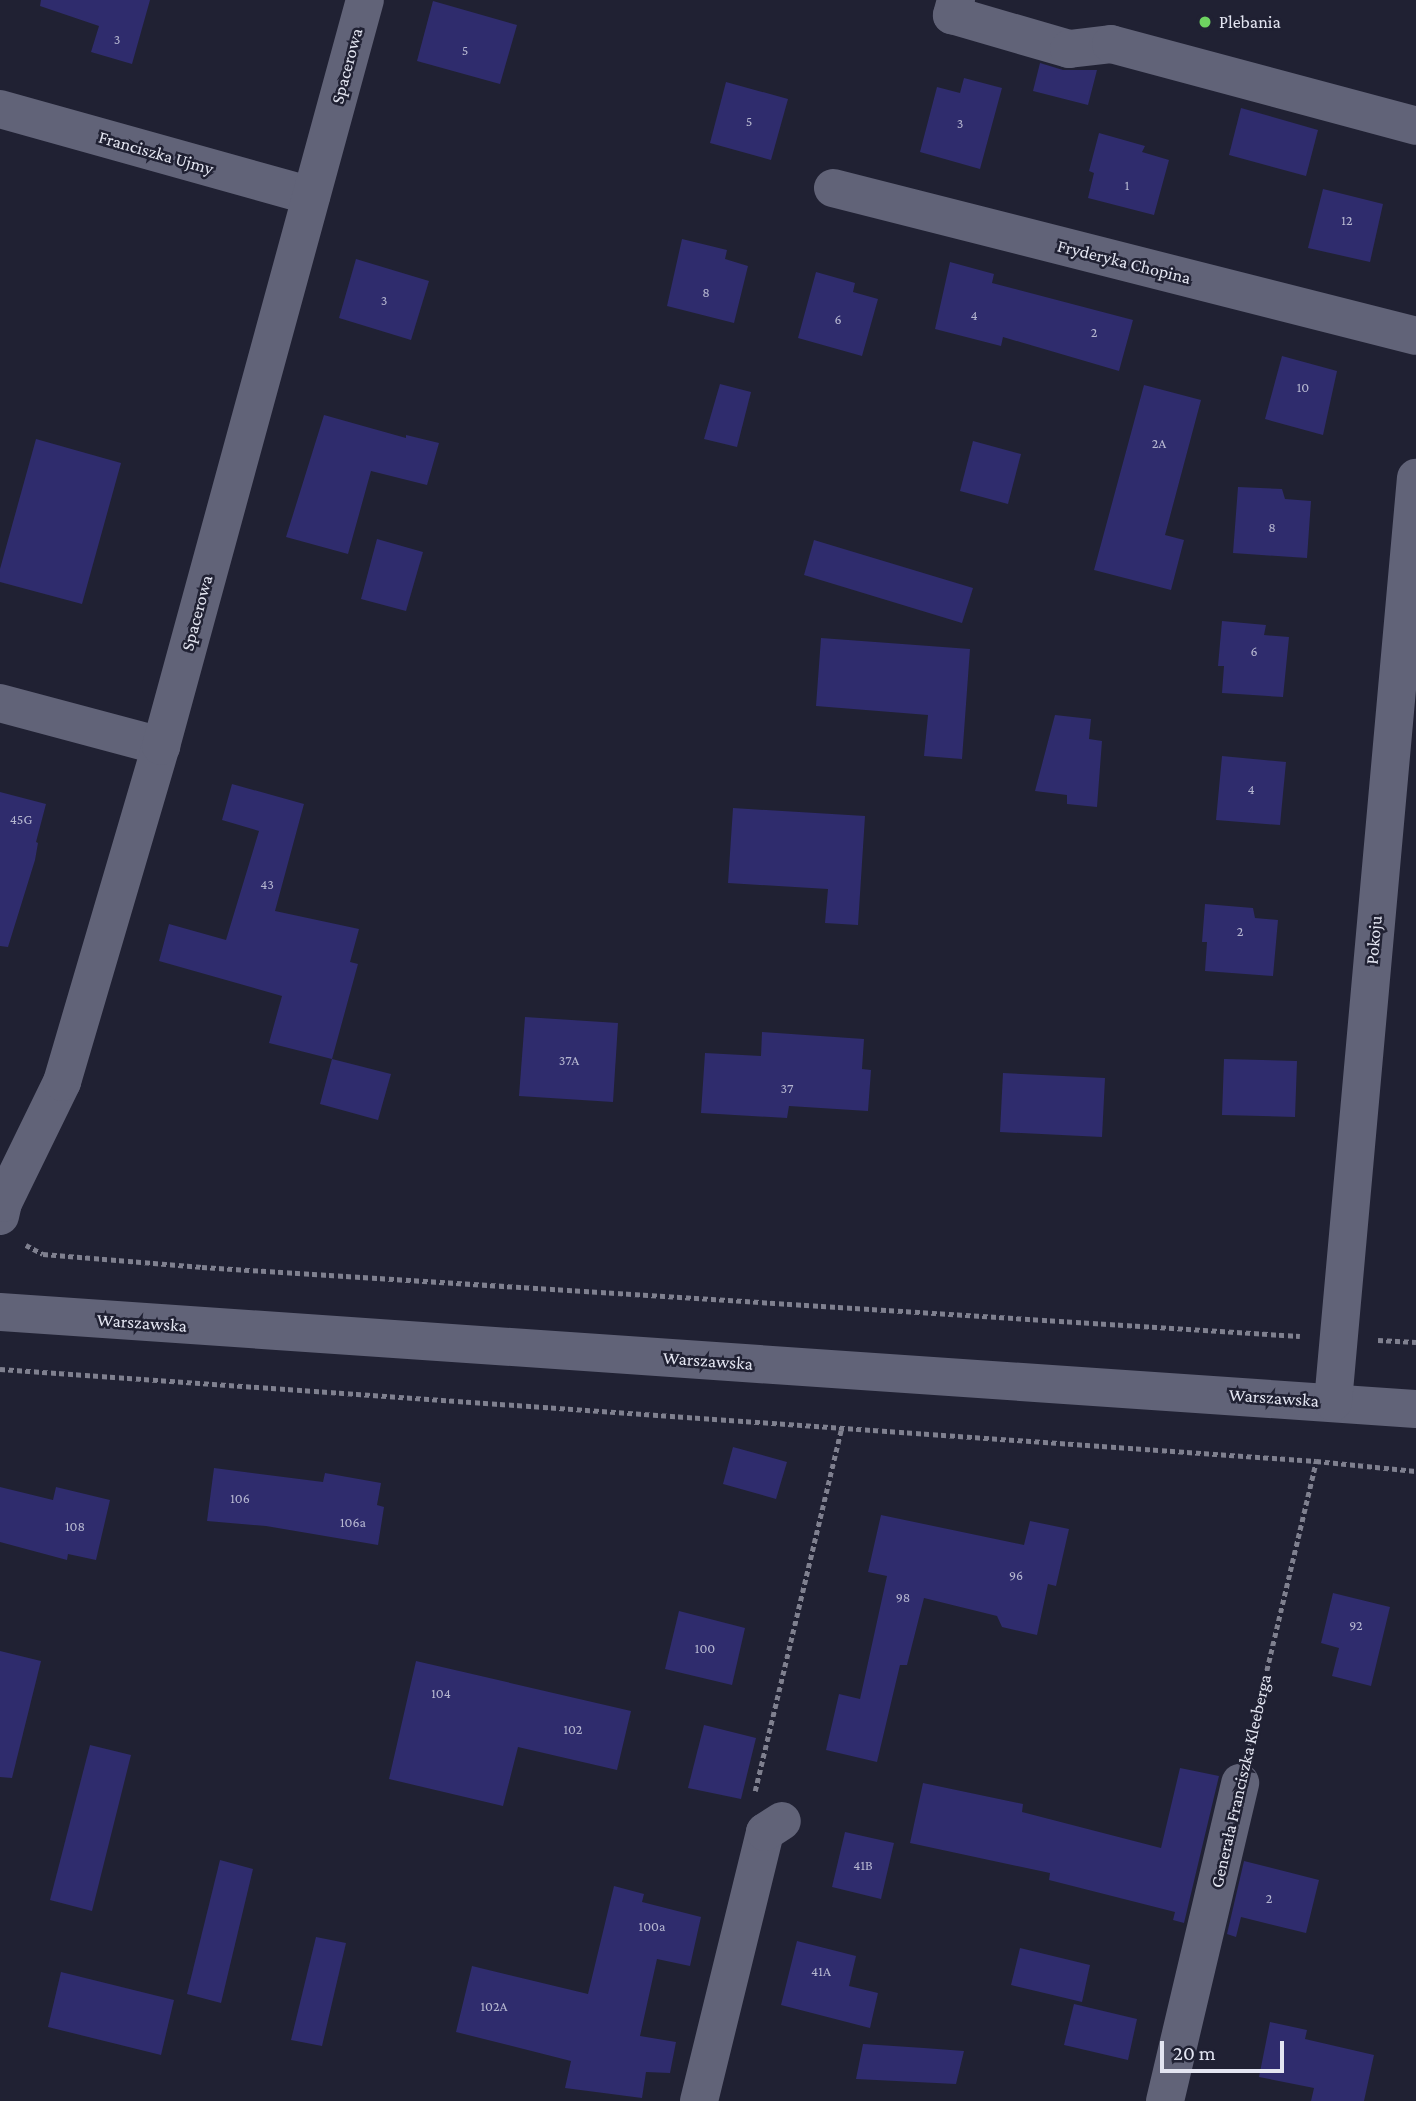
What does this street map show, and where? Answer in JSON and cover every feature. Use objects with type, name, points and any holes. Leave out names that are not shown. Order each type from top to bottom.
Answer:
[{"type":"street","name":"Spacerowa","points":[[9,1228],[3,1203],[62,1082],[161,746],[365,0]]},
{"type":"street","points":[[956,0],[952,15],[1069,49],[1111,44],[1416,126]]},
{"type":"street","name":"Franciszka Ujmy","points":[[0,109],[312,196]]},
{"type":"street","name":"Fryderyka Chopina","points":[[833,188],[1416,336]]},
{"type":"street","name":"Pokoju","points":[[1333,1402],[1416,478]]},
{"type":"street","points":[[0,703],[161,746]]},
{"type":"street","name":"Warszawska","points":[[0,1312],[1416,1409]]},
{"type":"street","name":"Generała Franciszka Kleeberga","points":[[1165,2101],[1240,1783]]},
{"type":"street","points":[[699,2101],[773,1826]]},
{"type":"path","points":[[9,1228],[43,1254],[202,1267],[1416,1342]]},
{"type":"path","points":[[0,1369],[1316,1461],[1416,1471]]},
{"type":"path","points":[[773,1826],[753,1802],[842,1427]]},
{"type":"path","name":"Generała Franciszka Kleeberga","points":[[1240,1783],[1316,1461]]},
{"type":"building","points":[[41,0],[150,0],[132,64],[91,52],[99,26],[40,6]]},
{"type":"building","points":[[433,1],[517,25],[500,84],[417,61]]},
{"type":"building","points":[[1040,63],[1063,70],[1097,70],[1088,105],[1033,91]]},
{"type":"building","points":[[964,78],[1002,88],[980,169],[920,152],[937,87],[960,93]]},
{"type":"building","points":[[726,82],[788,99],[771,160],[710,143]]},
{"type":"building","points":[[1241,108],[1318,130],[1306,176],[1229,155]]},
{"type":"building","points":[[1099,133],[1145,146],[1142,152],[1169,160],[1154,215],[1088,198],[1094,173],[1089,171]]},
{"type":"building","points":[[1323,189],[1383,204],[1370,262],[1308,248]]},
{"type":"building","points":[[682,239],[727,250],[725,259],[748,266],[734,323],[667,306]]},
{"type":"building","points":[[356,259],[429,281],[411,340],[339,318]]},
{"type":"building","points":[[950,262],[994,274],[992,283],[1133,320],[1119,371],[1003,337],[1001,346],[935,329]]},
{"type":"building","points":[[816,272],[855,283],[853,292],[878,299],[862,356],[798,338]]},
{"type":"building","points":[[1282,356],[1337,371],[1323,435],[1265,419]]},
{"type":"building","points":[[720,384],[751,392],[737,447],[704,439]]},
{"type":"building","points":[[1144,385],[1201,400],[1165,535],[1184,540],[1171,590],[1094,570]]},
{"type":"building","points":[[324,415],[406,438],[406,435],[439,443],[427,485],[371,471],[348,554],[286,537]]},
{"type":"building","points":[[36,439],[121,463],[82,604],[0,582],[0,569]]},
{"type":"building","points":[[973,441],[1021,454],[1008,504],[960,491]]},
{"type":"building","points":[[1238,487],[1282,489],[1285,499],[1311,501],[1307,558],[1233,553]]},
{"type":"building","points":[[377,539],[423,552],[406,611],[361,599]]},
{"type":"building","points":[[814,540],[973,588],[962,623],[804,575]]},
{"type":"building","points":[[1222,621],[1266,625],[1264,635],[1289,637],[1283,697],[1222,693],[1224,666],[1218,666]]},
{"type":"building","points":[[821,638],[970,649],[962,759],[924,756],[928,715],[816,706]]},
{"type":"building","points":[[1055,715],[1091,719],[1089,739],[1102,741],[1097,807],[1067,804],[1067,795],[1035,791]]},
{"type":"building","points":[[1222,756],[1286,762],[1280,825],[1216,820]]},
{"type":"building","points":[[232,784],[304,804],[275,911],[359,929],[350,962],[358,964],[332,1059],[269,1043],[282,996],[159,961],[169,924],[226,940],[259,831],[222,820]]},
{"type":"building","points":[[0,792],[46,804],[36,842],[35,860],[8,947],[0,946]]},
{"type":"building","points":[[733,808],[865,816],[858,925],[825,923],[828,889],[728,883]]},
{"type":"building","points":[[1205,904],[1253,908],[1255,918],[1278,920],[1273,976],[1205,971],[1207,942],[1202,942]]},
{"type":"building","points":[[525,1017],[618,1023],[613,1102],[519,1096]]},
{"type":"building","points":[[762,1032],[864,1039],[862,1069],[871,1070],[868,1111],[789,1106],[787,1118],[701,1113],[705,1053],[761,1056]]},
{"type":"building","points":[[332,1059],[391,1074],[378,1120],[320,1104]]},
{"type":"building","points":[[1224,1059],[1297,1061],[1295,1117],[1222,1115]]},
{"type":"building","points":[[1003,1073],[1105,1078],[1102,1137],[1000,1132]]},
{"type":"building","points":[[733,1447],[787,1462],[776,1499],[723,1484]]},
{"type":"building","points":[[214,1468],[323,1482],[325,1473],[381,1483],[377,1505],[384,1507],[378,1545],[266,1526],[207,1521]]},
{"type":"building","points":[[0,1487],[53,1500],[56,1487],[110,1500],[96,1560],[68,1554],[67,1560],[0,1542]]},
{"type":"building","points":[[881,1515],[1024,1545],[1030,1521],[1069,1529],[1056,1586],[1048,1584],[1037,1635],[1002,1627],[997,1616],[924,1598],[907,1665],[900,1665],[877,1762],[826,1750],[839,1694],[860,1699],[887,1576],[868,1572]]},
{"type":"building","points":[[1333,1593],[1390,1607],[1371,1686],[1332,1676],[1339,1648],[1321,1643]]},
{"type":"building","points":[[679,1611],[745,1628],[732,1685],[665,1669]]},
{"type":"building","points":[[0,1651],[41,1661],[12,1778],[0,1777]]},
{"type":"building","points":[[416,1661],[631,1711],[617,1770],[518,1747],[503,1806],[389,1779]]},
{"type":"building","points":[[704,1725],[756,1738],[741,1799],[688,1788]]},
{"type":"building","points":[[90,1745],[131,1755],[92,1911],[50,1900]]},
{"type":"building","points":[[1180,1768],[1219,1776],[1184,1923],[1173,1920],[1175,1912],[1049,1880],[1050,1873],[910,1843],[923,1783],[1023,1804],[1022,1812],[1161,1848]]},
{"type":"building","points":[[845,1832],[894,1843],[881,1899],[832,1887]]},
{"type":"building","points":[[220,1860],[253,1869],[221,2003],[187,1994]]},
{"type":"building","points":[[1244,1861],[1319,1880],[1306,1933],[1241,1917],[1236,1937],[1227,1934]]},
{"type":"building","points":[[614,1886],[644,1894],[642,1902],[701,1917],[690,1966],[657,1959],[640,2036],[676,2042],[670,2073],[646,2072],[642,2098],[565,2088],[571,2061],[456,2032],[472,1966],[588,1994]]},
{"type":"building","points":[[316,1937],[346,1943],[322,2046],[291,2040]]},
{"type":"building","points":[[797,1941],[856,1956],[849,1986],[878,1993],[870,2028],[781,2005]]},
{"type":"building","points":[[1020,1948],[1090,1965],[1082,2002],[1011,1985]]},
{"type":"building","points":[[61,1972],[174,2000],[161,2055],[48,2027]]},
{"type":"building","points":[[1074,2004],[1137,2019],[1128,2060],[1064,2045]]},
{"type":"building","points":[[1270,2022],[1307,2030],[1305,2039],[1374,2055],[1364,2101],[1311,2101],[1314,2088],[1259,2077]]},
{"type":"building","points":[[863,2044],[964,2051],[956,2084],[856,2079]]},
{"type":"place","name":"Plebania","points":[[1205,22]]}]
